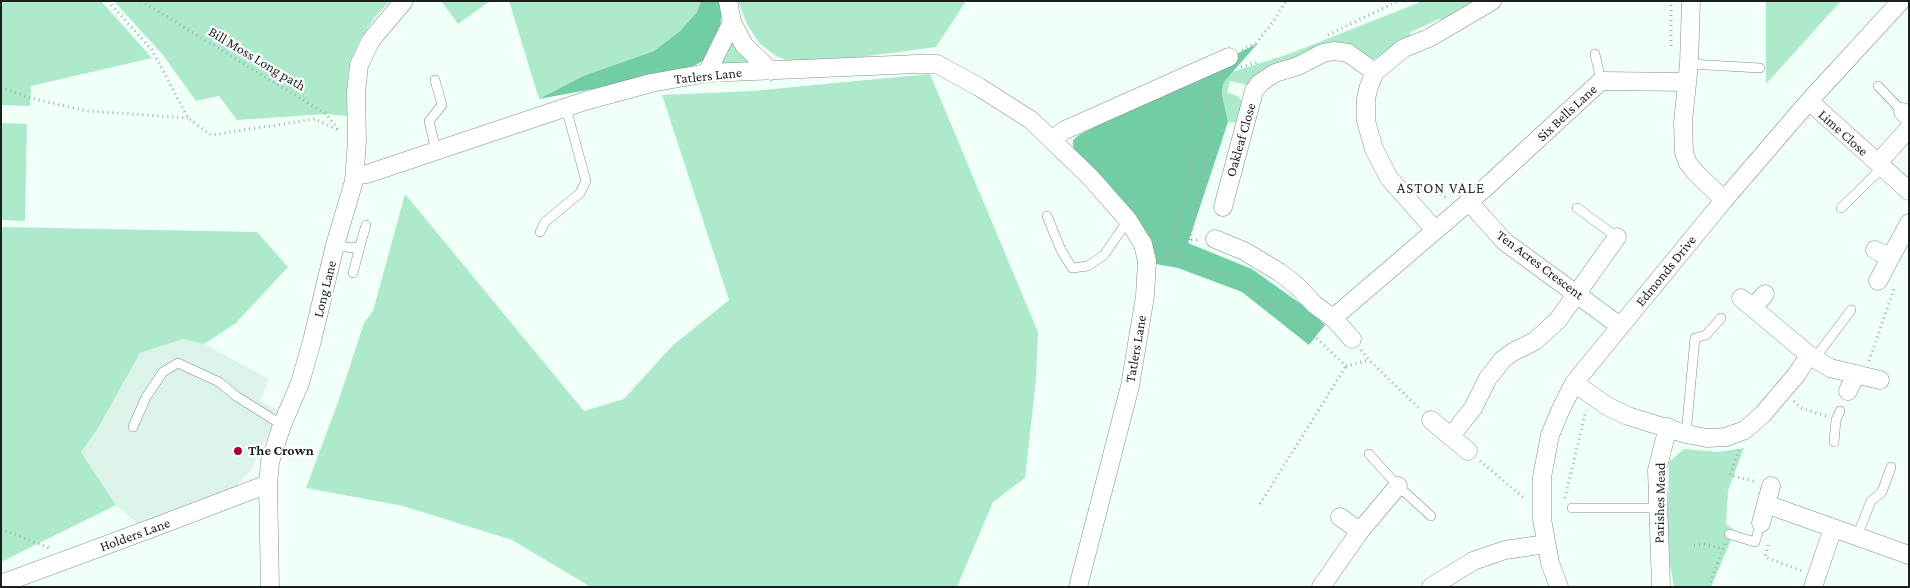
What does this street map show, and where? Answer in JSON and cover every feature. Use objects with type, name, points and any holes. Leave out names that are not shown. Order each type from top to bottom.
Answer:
[{"type":"street","name":"Long Lane","points":[[270,587],[268,484],[270,462],[282,425],[300,383],[355,175],[357,141],[356,92],[359,65],[371,40],[404,1]]},
{"type":"street","points":[[728,1],[732,22],[744,45],[770,71]]},
{"type":"street","points":[[1435,230],[1399,190],[1381,166],[1366,121],[1366,99],[1369,86],[1375,72],[1404,48],[1429,38],[1492,1]]},
{"type":"street","points":[[1692,1],[1689,64],[1683,122],[1684,153],[1694,172],[1724,200]]},
{"type":"street","name":"Edmonds Drive","points":[[1559,587],[1550,563],[1541,512],[1542,477],[1550,435],[1574,383],[1724,200],[1809,102],[1901,1]]},
{"type":"street","points":[[708,73],[732,22]]},
{"type":"street","name":"Oakleaf Close","points":[[1223,206],[1254,91],[1260,83],[1275,73],[1298,66],[1323,53],[1334,51],[1348,53],[1375,72]]},
{"type":"street","points":[[1053,139],[1065,130],[1229,57]]},
{"type":"street","name":"Tatlers Lane","points":[[355,175],[367,174],[566,108],[652,83],[708,73],[937,64],[979,87],[1031,120],[1053,139],[1090,177],[1128,220],[1143,244],[1147,261],[1145,296],[1130,386],[1078,587]]},
{"type":"street","name":"Six Bells Lane","points":[[1468,201],[1485,188],[1601,81],[1687,82]]},
{"type":"street","name":"Lime Close","points":[[1809,102],[1909,191]]},
{"type":"street","name":"Lime Close","points":[[1880,165],[1907,119]]},
{"type":"street","points":[[1333,318],[1468,201]]},
{"type":"street","name":"Ten Acres Crescent","points":[[1468,201],[1506,242],[1578,293],[1620,326]]},
{"type":"street","points":[[1882,265],[1909,223]]},
{"type":"street","points":[[1451,436],[1473,408],[1488,378],[1503,359],[1535,341],[1558,320],[1618,237]]},
{"type":"street","points":[[1215,239],[1244,251],[1280,272],[1296,285],[1314,305],[1333,318],[1352,339]]},
{"type":"street","points":[[1765,294],[1747,303],[1812,356],[1830,368],[1867,377]]},
{"type":"street","points":[[1574,383],[1607,406],[1628,416],[1686,434],[1717,438],[1733,435],[1745,430],[1763,414],[1812,356]]},
{"type":"street","points":[[1846,395],[1867,377]]},
{"type":"street","points":[[1431,420],[1468,451]]},
{"type":"street","name":"Parishes Mead","points":[[1655,584],[1658,508],[1657,470],[1668,427]]},
{"type":"street","name":"Holders Lane","points":[[1,584],[268,484]]},
{"type":"street","points":[[1321,587],[1360,531],[1398,486]]},
{"type":"street","points":[[1760,523],[1771,486]]},
{"type":"street","points":[[1766,504],[1909,555]]},
{"type":"street","points":[[1340,517],[1360,531]]},
{"type":"street","points":[[1814,582],[1833,528]]},
{"type":"street","points":[[1431,587],[1481,558],[1505,550],[1546,544]]},
{"type":"lane","points":[[1595,54],[1601,81]]},
{"type":"lane","points":[[1689,64],[1760,68]]},
{"type":"lane","points":[[436,80],[442,105],[429,121],[436,151]]},
{"type":"lane","points":[[1878,86],[1907,119]]},
{"type":"lane","points":[[540,232],[545,222],[580,193],[586,181],[566,108]]},
{"type":"lane","points":[[1841,208],[1880,165]]},
{"type":"lane","points":[[1577,208],[1618,237]]},
{"type":"lane","points":[[1047,216],[1060,250],[1072,268],[1088,266],[1104,256],[1128,220]]},
{"type":"lane","points":[[353,273],[366,225]]},
{"type":"lane","points":[[335,245],[352,248],[360,246]]},
{"type":"lane","points":[[1812,356],[1851,310]]},
{"type":"lane","points":[[1686,434],[1695,338],[1706,335],[1721,318]]},
{"type":"lane","points":[[133,427],[146,397],[163,372],[178,363],[219,382],[236,396],[282,425]]},
{"type":"lane","points":[[1834,442],[1836,420],[1840,411]]},
{"type":"lane","points":[[1369,454],[1398,486],[1431,516]]},
{"type":"lane","points":[[1857,536],[1871,501],[1882,492],[1892,467]]},
{"type":"lane","points":[[1568,506],[1658,508]]},
{"type":"lane","points":[[1729,534],[1755,542],[1760,523]]},
{"type":"path","points":[[108,1],[152,50],[188,118],[211,135],[315,119],[340,131]]},
{"type":"path","name":"Bill Moss Long path","points":[[141,1],[326,114],[344,135],[357,141]]},
{"type":"path","points":[[1256,43],[1273,22],[1286,1]]},
{"type":"path","points":[[1671,1],[1671,55]]},
{"type":"path","points":[[1,88],[30,98],[87,111],[188,118]]},
{"type":"path","points":[[1399,190],[1422,191],[1432,189],[1449,199],[1468,201]]},
{"type":"path","points":[[1169,256],[1190,240],[1215,239]]},
{"type":"path","points":[[1867,377],[1894,289],[1882,265]]},
{"type":"path","points":[[1352,339],[1369,360],[1431,420]]},
{"type":"path","points":[[1260,504],[1346,366]]},
{"type":"path","points":[[1783,390],[1800,408],[1836,420]]},
{"type":"path","points":[[1568,506],[1586,408],[1593,396]]},
{"type":"path","points":[[1745,430],[1730,475],[1771,486]]},
{"type":"path","points":[[1468,451],[1541,512]]},
{"type":"path","points":[[1,529],[50,548],[62,562]]},
{"type":"path","points":[[1709,587],[1729,534]]},
{"type":"path","points":[[1770,541],[1765,557],[1814,582]]},
{"type":"path","points":[[1694,545],[1704,544],[1723,549]]},
{"type":"shaded area","points":[[183,339],[204,344],[269,379],[260,401],[279,411],[251,470],[232,491],[141,527],[116,505],[81,452],[97,430],[140,353]]},
{"type":"green space","points":[[1,1],[101,1],[152,58],[31,86],[30,106],[1,105]]},
{"type":"green space","points":[[114,1],[390,1],[375,17],[361,38],[352,58],[348,74],[347,116],[326,114],[237,120],[219,96],[196,101],[163,55]]},
{"type":"green space","points":[[441,1],[490,1],[458,24]]},
{"type":"green space","points":[[509,1],[701,1],[697,12],[680,31],[654,51],[583,76],[539,99]]},
{"type":"green space","points":[[701,1],[722,1],[720,36],[712,52],[701,62],[688,69],[657,77],[539,99],[583,76],[654,51],[680,31],[697,12]]},
{"type":"green space","points":[[738,1],[966,1],[936,47],[815,63],[791,62],[776,56],[759,43],[747,24]]},
{"type":"green space","points":[[1423,1],[1479,1],[1446,21],[1439,19],[1411,32],[1409,39],[1381,57],[1368,58],[1357,50],[1247,85],[1230,81],[1227,92],[1239,97],[1244,105],[1240,123],[1228,122],[1222,94],[1223,83],[1232,72],[1289,54]]},
{"type":"green space","points":[[1766,1],[1841,1],[1766,84]]},
{"type":"green space","points":[[730,37],[760,65],[716,65]]},
{"type":"green space","points":[[1258,43],[1223,83],[1222,94],[1228,122],[1188,243],[1252,269],[1301,304],[1325,325],[1309,345],[1242,292],[1178,268],[1156,264],[1152,245],[1111,191],[1074,149],[1073,145],[1073,140],[1079,135]]},
{"type":"green space","points":[[930,74],[1038,332],[1036,379],[1025,478],[993,502],[957,587],[591,587],[512,540],[403,506],[306,488],[338,402],[364,323],[373,311],[405,194],[584,411],[624,399],[672,346],[729,300],[662,95],[752,91]]},
{"type":"green space","points":[[1,123],[27,124],[25,221],[1,220]]},
{"type":"green space","points":[[1,227],[257,232],[288,267],[236,323],[204,344],[183,339],[140,353],[97,430],[81,452],[116,505],[1,562]]},
{"type":"green space","points":[[1744,448],[1728,491],[1726,524],[1735,531],[1711,587],[1674,587],[1667,547],[1669,462],[1684,449],[1718,452]]},
{"type":"place","name":"The Crown","points":[[238,451]]},
{"type":"district","name":"ASTON VALE","points":[[1441,188]]}]
